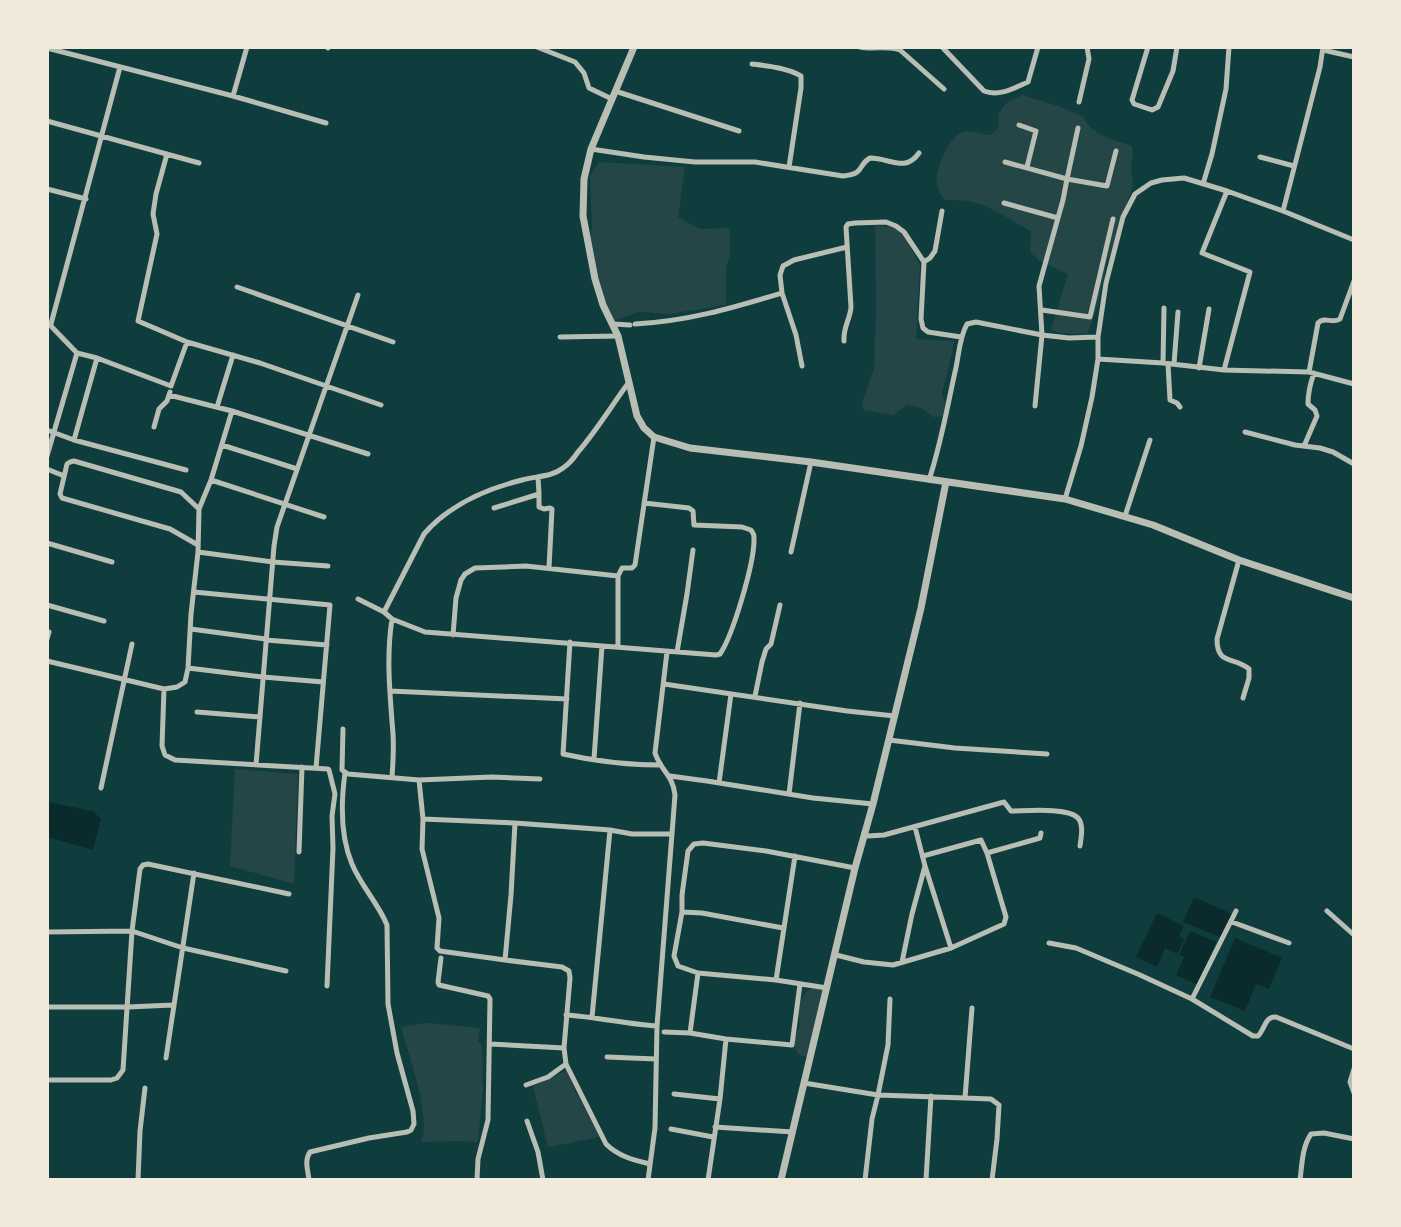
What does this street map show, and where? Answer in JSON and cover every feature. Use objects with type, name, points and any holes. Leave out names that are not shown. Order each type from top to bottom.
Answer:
[{"type":"street","points":[[233,96],[247,47]]},
{"type":"street","points":[[537,47],[575,62],[584,73],[591,90],[602,95],[613,95],[739,131]]},
{"type":"street","points":[[634,47],[591,149],[584,179],[583,216],[595,279],[618,336],[637,416],[644,428],[654,437],[690,448],[811,462],[1065,499],[1125,516],[1239,560],[1354,598]]},
{"type":"street","points":[[860,47],[894,47],[900,50],[944,89]]},
{"type":"street","points":[[942,47],[984,91],[999,94],[1028,82],[1038,47]]},
{"type":"street","points":[[1079,102],[1088,64],[1087,47]]},
{"type":"street","points":[[1148,47],[1132,100],[1134,104],[1152,110],[1158,107],[1173,71],[1177,47]]},
{"type":"street","points":[[1203,184],[1226,89],[1229,47]]},
{"type":"street","points":[[47,48],[326,123]]},
{"type":"street","points":[[1283,211],[1323,49],[1354,57]]},
{"type":"street","points":[[752,64],[771,66],[801,76],[789,167]]},
{"type":"street","points":[[120,67],[86,199],[49,323],[77,353],[171,386]]},
{"type":"street","points":[[47,121],[199,163]]},
{"type":"street","points":[[1019,125],[1036,131],[1027,167]]},
{"type":"street","points":[[1035,406],[1042,335],[1039,286],[1058,218],[1078,128]]},
{"type":"street","points":[[591,149],[644,157],[708,162],[755,162],[844,176],[860,171],[865,160],[870,158],[907,164],[914,161],[919,153]]},
{"type":"street","points":[[1005,162],[1107,187],[1116,151]]},
{"type":"street","points":[[167,154],[156,194],[153,214],[157,234],[138,318],[140,322],[187,342],[381,405]]},
{"type":"street","points":[[1260,157],[1294,166]]},
{"type":"street","points":[[1065,499],[1088,419],[1106,283],[1123,217],[1135,194],[1151,183],[1184,178],[1283,211],[1354,240]]},
{"type":"street","points":[[47,189],[86,199]]},
{"type":"street","points":[[1224,370],[1250,272],[1202,253],[1227,191]]},
{"type":"street","points":[[1004,203],[1058,218]]},
{"type":"street","points":[[924,262],[935,251],[942,211]]},
{"type":"street","points":[[1042,310],[1090,317],[1113,219]]},
{"type":"street","points":[[844,341],[843,332],[850,313],[846,227],[852,223],[875,221],[897,226],[924,262],[921,319],[923,328],[928,332],[961,337]]},
{"type":"street","points":[[802,366],[796,335],[782,293],[780,275],[783,266],[794,260],[847,247]]},
{"type":"street","points":[[1304,446],[1317,416],[1308,400],[1318,323],[1340,319],[1354,281]]},
{"type":"street","points":[[237,287],[393,342]]},
{"type":"street","points":[[613,324],[663,323],[715,313],[782,293]]},
{"type":"street","points":[[256,765],[275,537],[358,295]]},
{"type":"street","points":[[1164,309],[1170,400],[1180,407]]},
{"type":"street","points":[[1199,368],[1209,309]]},
{"type":"street","points":[[1169,364],[1178,312]]},
{"type":"street","points":[[929,480],[966,325],[972,322],[1069,338],[1098,337]]},
{"type":"street","points":[[560,337],[618,336]]},
{"type":"street","points":[[154,427],[159,409],[167,401],[187,342]]},
{"type":"street","points":[[47,456],[77,353]]},
{"type":"street","points":[[217,407],[233,355]]},
{"type":"street","points":[[74,440],[97,358]]},
{"type":"street","points":[[1098,359],[1224,370],[1311,372],[1354,384]]},
{"type":"street","points":[[384,612],[424,534],[442,516],[478,495],[511,483],[555,473],[570,462],[594,433],[630,382]]},
{"type":"street","points":[[169,395],[232,411],[368,454]]},
{"type":"street","points":[[47,662],[164,690],[185,682],[200,509],[232,411]]},
{"type":"street","points":[[47,430],[74,440],[186,470]]},
{"type":"street","points":[[1245,432],[1333,453],[1353,464]]},
{"type":"street","points":[[618,648],[618,576],[622,568],[634,567],[654,437]]},
{"type":"street","points":[[1125,516],[1150,440]]},
{"type":"street","points":[[222,444],[297,469]]},
{"type":"street","points":[[200,509],[181,492],[74,461],[67,464],[60,494],[62,498],[170,529],[198,548],[273,562],[327,566]]},
{"type":"street","points":[[792,552],[811,462]]},
{"type":"street","points":[[47,469],[64,476]]},
{"type":"street","points":[[538,477],[539,507],[552,509],[549,568]]},
{"type":"street","points":[[211,480],[324,517]]},
{"type":"street","points":[[781,1180],[921,608],[946,482]]},
{"type":"street","points":[[494,508],[539,494]]},
{"type":"street","points":[[358,599],[392,619],[425,632],[720,654],[726,644],[744,589],[752,560],[754,534],[742,527],[694,525],[693,511],[689,508],[644,503]]},
{"type":"street","points":[[47,543],[112,562]]},
{"type":"street","points":[[677,652],[693,550]]},
{"type":"street","points":[[1239,560],[1217,646],[1222,657],[1244,665],[1249,670],[1243,698]]},
{"type":"street","points":[[453,635],[456,598],[461,580],[471,570],[481,566],[549,568],[618,576]]},
{"type":"street","points":[[194,592],[330,605],[316,768]]},
{"type":"street","points":[[47,605],[104,621]]},
{"type":"street","points":[[755,696],[762,662],[766,649],[771,644],[780,605]]},
{"type":"street","points":[[392,619],[388,669],[394,736],[392,777]]},
{"type":"street","points":[[191,629],[266,640],[327,645]]},
{"type":"street","points":[[570,642],[562,753],[594,760],[661,765]]},
{"type":"street","points":[[101,788],[132,644]]},
{"type":"street","points":[[594,760],[602,646]]},
{"type":"street","points":[[648,1180],[655,1128],[657,1026],[675,795],[673,782],[655,753],[667,652]]},
{"type":"street","points":[[188,668],[323,682]]},
{"type":"street","points":[[664,684],[895,716]]},
{"type":"street","points":[[164,690],[162,746],[165,755],[175,760],[316,768],[330,772],[335,794],[327,986]]},
{"type":"street","points":[[390,691],[567,699]]},
{"type":"street","points":[[719,782],[731,694]]},
{"type":"street","points":[[789,794],[800,703]]},
{"type":"street","points":[[197,712],[260,717]]},
{"type":"street","points":[[309,1180],[306,1162],[310,1152],[407,1132],[414,1124],[388,1004],[387,925],[351,863],[345,840],[342,799],[345,773],[342,770],[343,729]]},
{"type":"street","points":[[889,740],[955,748],[1047,754]]},
{"type":"street","points":[[299,852],[302,767]]},
{"type":"street","points":[[345,773],[419,780],[492,777],[540,779]]},
{"type":"street","points":[[670,776],[873,804]]},
{"type":"street","points":[[419,780],[423,819],[422,849],[439,918],[437,948],[440,951],[562,967],[569,971],[564,1048],[566,1064],[606,1144],[622,1156],[650,1164]]},
{"type":"street","points":[[864,833],[868,836],[884,835],[1004,802],[1011,811],[1071,813],[1081,824],[1080,846]]},
{"type":"street","points":[[423,819],[515,823],[632,834],[672,834]]},
{"type":"street","points":[[505,960],[515,823]]},
{"type":"street","points":[[915,827],[951,948]]},
{"type":"street","points":[[592,1017],[610,830]]},
{"type":"street","points":[[987,853],[1040,838],[1041,833]]},
{"type":"street","points":[[836,955],[892,965],[951,948],[1002,926],[1006,916],[983,842],[978,840],[923,856]]},
{"type":"street","points":[[827,988],[698,973],[678,966],[675,960],[688,851],[694,844],[703,843],[856,868]]},
{"type":"street","points":[[776,980],[795,856]]},
{"type":"street","points":[[47,1080],[111,1080],[117,1079],[123,1070],[132,931],[140,869],[143,865],[289,894]]},
{"type":"street","points":[[902,962],[925,866]]},
{"type":"street","points":[[166,1058],[194,873]]},
{"type":"street","points":[[1192,999],[1236,911]]},
{"type":"street","points":[[1327,911],[1354,935]]},
{"type":"street","points":[[682,912],[702,913],[783,928]]},
{"type":"street","points":[[1232,922],[1289,943]]},
{"type":"street","points":[[47,932],[132,931],[183,947],[286,971]]},
{"type":"street","points":[[1049,943],[1076,948],[1192,999],[1253,1036],[1261,1034],[1268,1018],[1276,1017],[1354,1049]]},
{"type":"street","points":[[441,958],[439,985],[486,995],[490,999],[488,1120],[478,1159],[477,1180]]},
{"type":"street","points":[[690,1033],[698,973]]},
{"type":"street","points":[[664,1032],[792,1045],[800,984]]},
{"type":"street","points":[[865,1180],[872,1119],[888,1045],[890,999]]},
{"type":"street","points":[[47,1007],[173,1005]]},
{"type":"street","points":[[965,1098],[972,1008]]},
{"type":"street","points":[[566,1015],[657,1026]]},
{"type":"street","points":[[708,1180],[726,1039]]},
{"type":"street","points":[[490,1044],[564,1048]]},
{"type":"street","points":[[607,1058],[656,1059]]},
{"type":"street","points":[[526,1085],[548,1077],[566,1064]]},
{"type":"street","points":[[1354,1069],[1350,1082],[1354,1093]]},
{"type":"street","points":[[804,1083],[878,1095],[991,1100],[999,1105],[992,1180]]},
{"type":"street","points":[[138,1180],[145,1088]]},
{"type":"street","points":[[674,1094],[720,1099]]},
{"type":"street","points":[[926,1180],[931,1096]]},
{"type":"street","points":[[527,1121],[538,1152],[542,1180]]},
{"type":"street","points":[[715,1127],[793,1132]]},
{"type":"street","points":[[671,1129],[713,1137]]},
{"type":"street","points":[[1300,1180],[1303,1155],[1311,1134],[1324,1133],[1354,1139]]},
{"type":"shaded area","points":[[1022,95],[1084,117],[1097,133],[1132,146],[1133,185],[1087,335],[1051,330],[1068,274],[1040,261],[1030,252],[1031,231],[985,206],[968,201],[945,200],[937,187],[940,163],[953,140],[963,132],[991,135],[999,127],[998,115],[1005,104]]},
{"type":"shaded area","points":[[599,162],[685,167],[678,217],[700,229],[730,228],[726,305],[669,314],[638,312],[610,322],[587,257],[592,226],[590,176]]},
{"type":"shaded area","points":[[875,225],[895,228],[905,237],[920,265],[916,339],[954,341],[942,393],[945,403],[944,416],[933,417],[921,408],[907,405],[893,415],[864,410],[862,403],[874,369]]},
{"type":"shaded area","points":[[235,769],[298,774],[294,884],[230,866]]},
{"type":"shaded area","points":[[47,802],[93,811],[101,819],[93,850],[47,837]]},
{"type":"shaded area","points":[[1194,897],[1232,914],[1222,938],[1183,922]]},
{"type":"shaded area","points":[[1157,913],[1184,926],[1179,936],[1184,939],[1177,954],[1165,948],[1157,967],[1136,957]]},
{"type":"shaded area","points":[[1190,931],[1216,942],[1198,985],[1176,975],[1184,957],[1179,955]]},
{"type":"shaded area","points":[[1235,938],[1282,958],[1269,989],[1256,984],[1245,1011],[1210,997]]},
{"type":"shaded area","points":[[812,988],[824,990],[811,1055],[806,1057],[798,1054],[794,1042],[800,1025],[800,1004],[804,995]]},
{"type":"shaded area","points":[[428,1023],[480,1028],[478,1041],[482,1045],[483,1089],[478,1142],[421,1142],[424,1132],[421,1102],[401,1027]]},
{"type":"shaded area","points":[[567,1070],[574,1089],[600,1137],[548,1147],[533,1086]]}]
